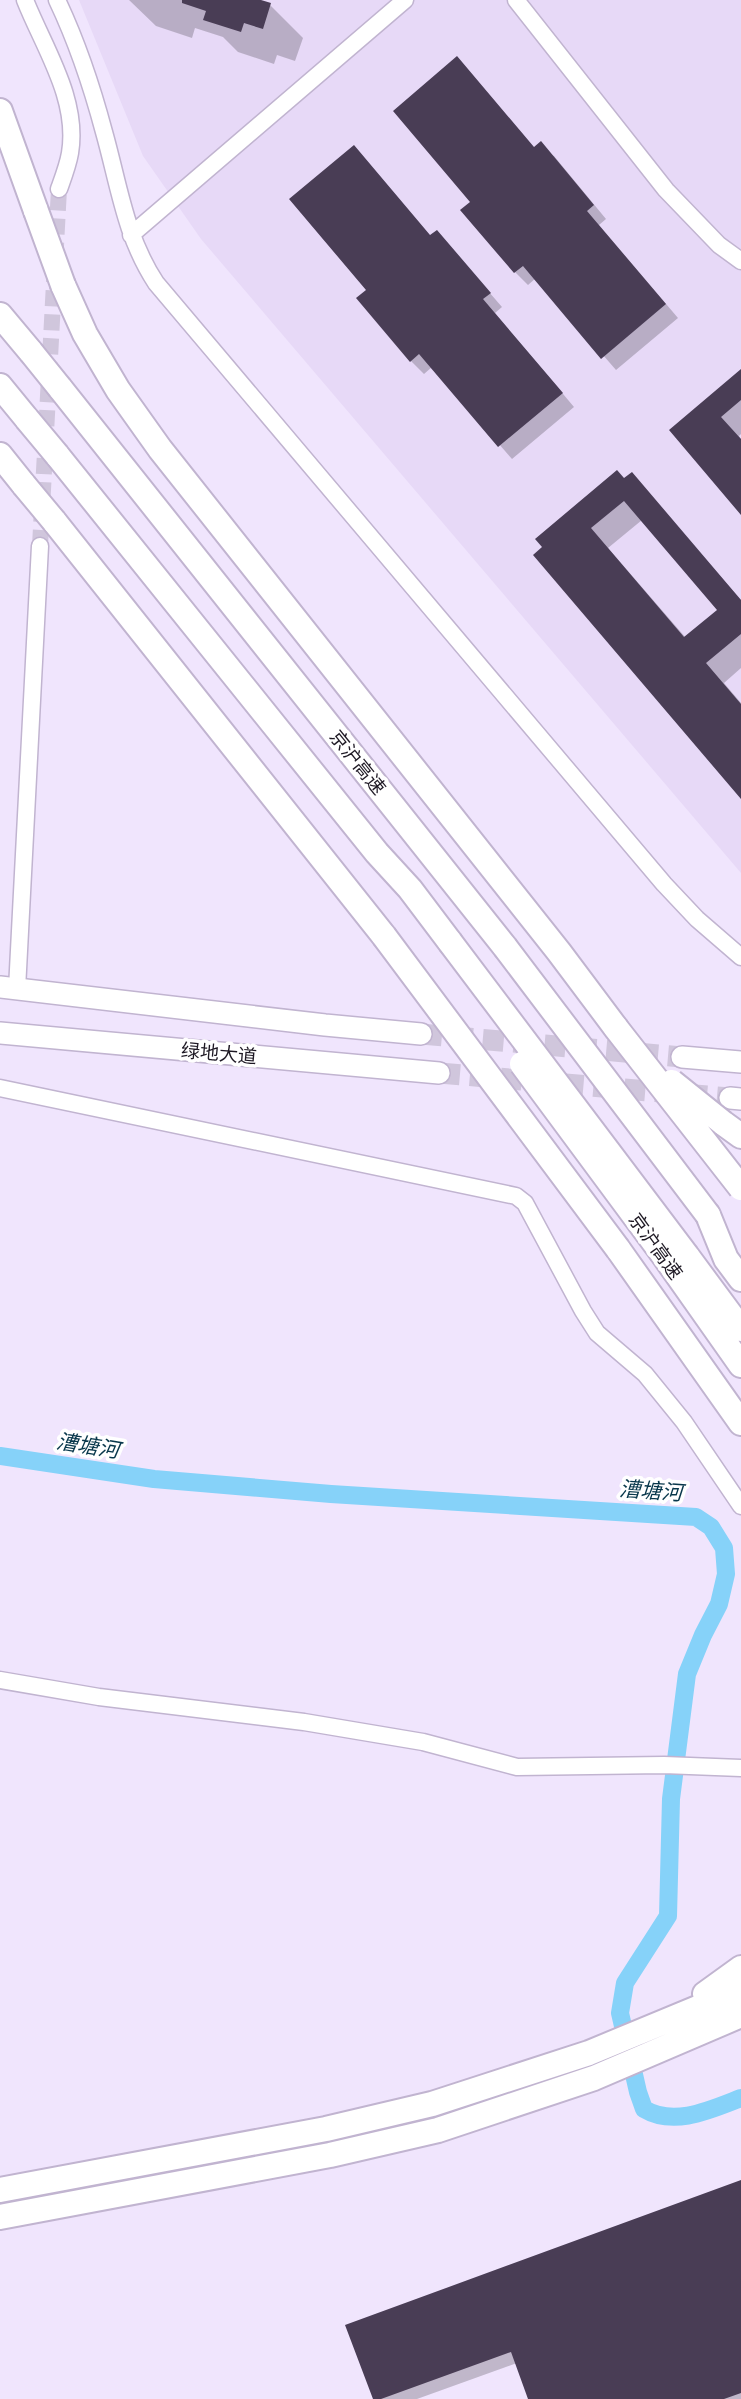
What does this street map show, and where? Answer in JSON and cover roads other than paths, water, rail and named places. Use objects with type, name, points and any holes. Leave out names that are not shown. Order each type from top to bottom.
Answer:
[{"type":"highway","points":[[0,111],[63,285],[85,334],[118,390],[160,449],[559,951],[741,1188]]},
{"type":"highway","name":"京沪高速","points":[[0,315],[505,947],[708,1215],[734,1255],[741,1279]]},
{"type":"highway","name":"京沪高速","points":[[0,386],[377,853],[410,888],[440,941],[741,1365]]},
{"type":"highway","points":[[0,455],[384,936],[618,1250],[741,1423]]},
{"type":"highway","name":"京沪高速","points":[[440,941],[741,1329]]},
{"type":"highway","points":[[616,1028],[684,1092],[741,1136]]},
{"type":"highway","points":[[664,2037],[741,1968]]},
{"type":"highway","points":[[0,2217],[330,2155],[438,2130],[594,2078],[741,1990]]},
{"type":"highway","points":[[708,2031],[741,2015]]},
{"type":"highway","points":[[0,2190],[326,2129],[432,2104],[589,2053],[664,2037],[741,2029]]},
{"type":"main road","name":"绿地大道","points":[[8,988],[421,1034]]},
{"type":"main road","name":"绿地大道","points":[[0,1033],[439,1073]]},
{"type":"main road","points":[[682,1057],[741,1062]]},
{"type":"street","points":[[25,0],[60,81],[69,110],[72,133],[70,154],[59,189]]},
{"type":"street","points":[[57,0],[71,30],[97,109],[131,235],[140,259],[156,283],[664,884],[697,919],[741,957]]},
{"type":"street","points":[[131,235],[405,0]]},
{"type":"street","points":[[516,0],[666,190],[719,245],[741,261]]},
{"type":"street","points":[[8,988],[40,546]]},
{"type":"street","points":[[0,1088],[516,1196],[525,1203],[597,1333],[645,1374],[684,1422],[741,1506]]},
{"type":"street","points":[[0,1680],[99,1697],[191,1707],[397,1738],[443,1747],[517,1768],[664,1765],[741,1768]]},
{"type":"waterway","name":"漕塘河","points":[[0,1456],[154,1479],[331,1494],[696,1517],[711,1527],[724,1548],[726,1574],[719,1604],[687,1674],[671,1799],[668,1916],[625,1983],[620,2013],[644,2109],[667,2117],[680,2117],[705,2112],[741,2098]]},
{"type":"tunnel","points":[[40,546],[59,189]]},
{"type":"tunnel","points":[[421,1034],[682,1057]]},
{"type":"tunnel","points":[[439,1073],[730,1098]]}]
